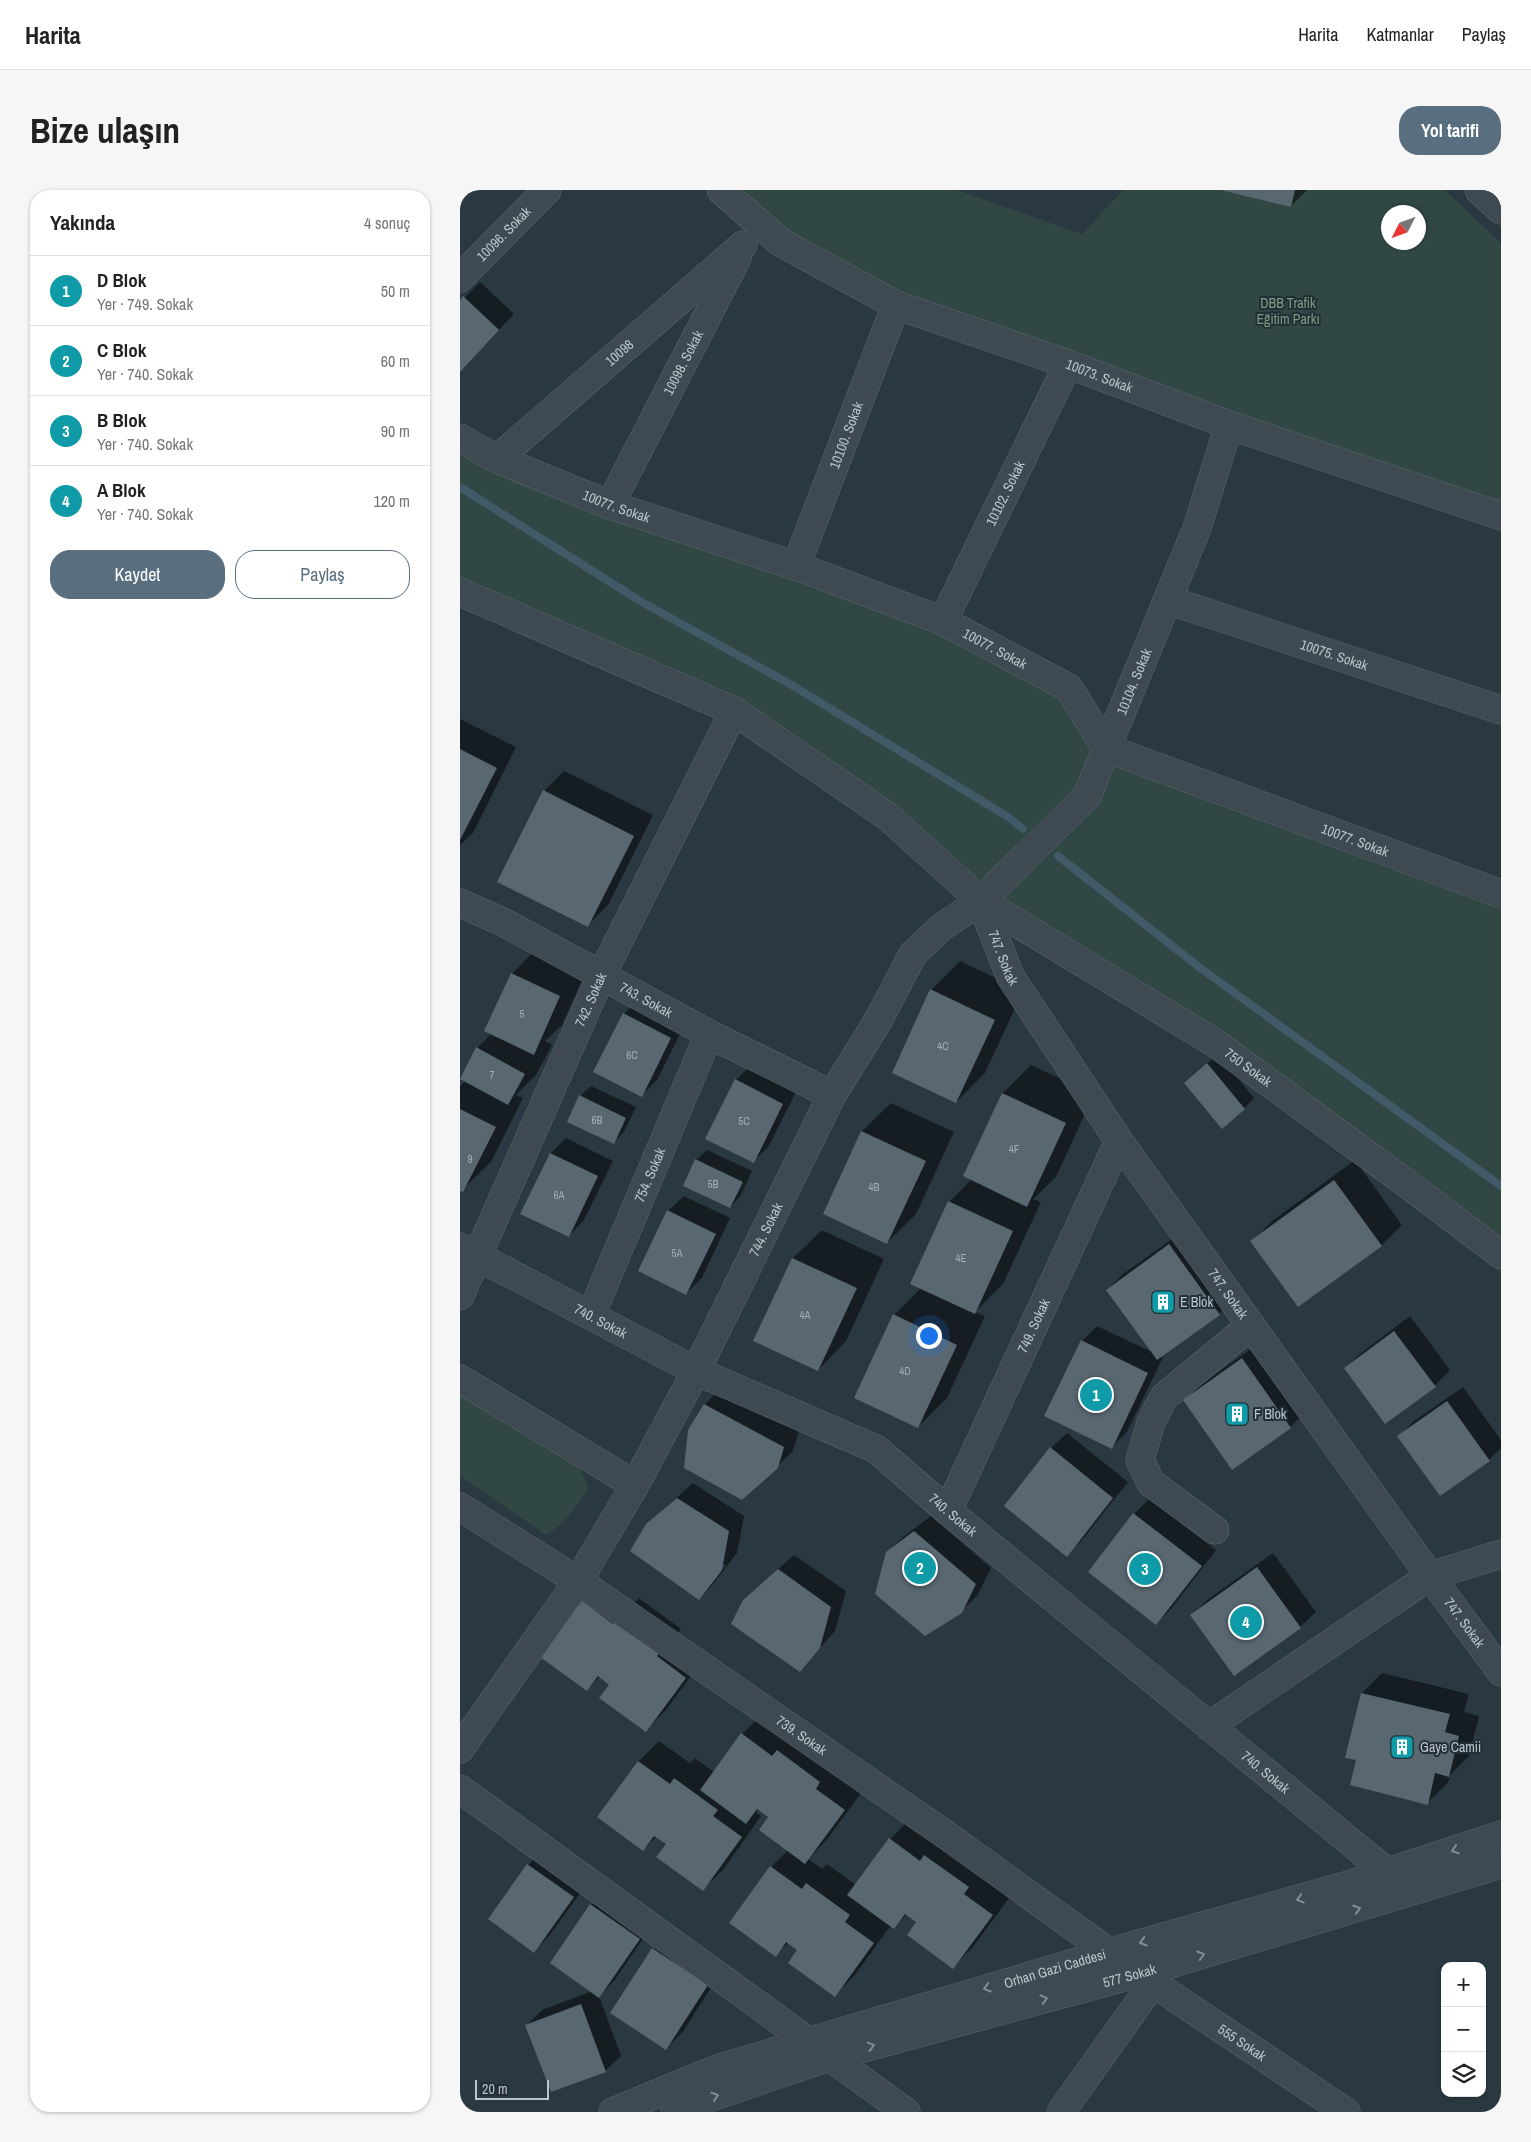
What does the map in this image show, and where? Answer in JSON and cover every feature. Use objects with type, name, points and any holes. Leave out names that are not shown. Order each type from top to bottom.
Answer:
[{"type":"street","name":"10096. Sokak","points":[[460,278],[547,190]]},
{"type":"street","name":"10073. Sokak","points":[[722,190],[780,242],[896,305],[1068,364],[1229,425],[1501,516]]},
{"type":"street","points":[[1479,190],[1501,210]]},
{"type":"street","name":"10098. Sokak","points":[[610,505],[743,245],[758,222]]},
{"type":"street","name":"10098","points":[[496,459],[743,245]]},
{"type":"street","name":"10100. Sokak","points":[[796,566],[896,305]]},
{"type":"street","name":"10102. Sokak","points":[[943,621],[1068,364]]},
{"type":"street","name":"10104. Sokak","points":[[981,901],[1088,796],[1197,528],[1229,425]]},
{"type":"street","name":"10077. Sokak","points":[[460,438],[496,459],[610,505],[796,566],[943,621],[1069,688],[1106,748],[1501,894]]},
{"type":"street","name":"750 Sokak","points":[[460,592],[734,711],[887,816],[981,901],[1215,1043],[1414,1188],[1501,1255]]},
{"type":"street","name":"10075. Sokak","points":[[1168,600],[1501,710]]},
{"type":"street","name":"742. Sokak","points":[[460,1296],[468,1252],[601,976],[734,711]]},
{"type":"street","name":"744. Sokak","points":[[460,1750],[578,1581],[635,1485],[696,1371],[832,1095],[879,1019],[913,954],[943,926],[981,901]]},
{"type":"street","name":"747. Sokak","points":[[981,901],[1010,976],[1120,1141],[1430,1576],[1501,1672]]},
{"type":"street","name":"743. Sokak","points":[[460,903],[503,922],[709,1034],[832,1095]]},
{"type":"street","name":"754. Sokak","points":[[591,1315],[709,1034]]},
{"type":"street","name":"749. Sokak","points":[[948,1511],[1120,1141]]},
{"type":"street","name":"740. Sokak","points":[[468,1252],[696,1371],[876,1449],[948,1511],[1387,1872]]},
{"type":"street","points":[[1215,1530],[1151,1483],[1140,1460],[1151,1422],[1164,1397],[1251,1325]]},
{"type":"street","points":[[460,1379],[635,1485]]},
{"type":"street","name":"739. Sokak","points":[[460,1507],[578,1581],[946,1835],[1145,1978]]},
{"type":"street","points":[[1209,1726],[1430,1576],[1501,1554]]},
{"type":"street","points":[[460,1789],[906,2112]]},
{"type":"street","name":"Orhan Gazi Caddesi","points":[[614,2112],[638,2105],[717,2069],[819,2049],[1109,1952],[1387,1872],[1501,1835]]},
{"type":"street","name":"577 Sokak","points":[[674,2112],[688,2105],[757,2081],[819,2049],[1145,1978],[1501,1864]]},
{"type":"street","points":[[1061,2112],[1145,1978]]},
{"type":"street","name":"555 Sokak","points":[[1145,1978],[1346,2112]]},
{"type":"green space","name":"DBB Trafik Eğitim Parkı","points":[[738,190],[957,190],[1082,234],[1123,190],[1445,190],[1501,243],[1501,508],[1235,422],[816,258]]},
{"type":"green space","points":[[460,438],[796,566],[1069,688],[1106,748],[1501,895],[1501,1255],[1414,1189],[981,901],[734,711],[460,592]]},
{"type":"green space","points":[[460,1386],[578,1463],[589,1489],[569,1516],[546,1535],[460,1476]]},
{"type":"building","points":[[1221,190],[1295,190],[1291,207]]},
{"type":"building","points":[[463,296],[499,330],[460,372],[460,300]]},
{"type":"building","points":[[460,749],[497,768],[460,840]]},
{"type":"building","points":[[543,790],[634,836],[588,927],[497,882]]},
{"type":"building","points":[[511,973],[560,996],[534,1055],[484,1031]]},
{"type":"building","points":[[930,989],[995,1020],[956,1103],[892,1073]]},
{"type":"building","points":[[623,1013],[671,1038],[642,1097],[593,1072]]},
{"type":"building","points":[[476,1047],[525,1074],[508,1105],[460,1079]]},
{"type":"building","points":[[1207,1063],[1245,1109],[1222,1129],[1184,1083]]},
{"type":"building","points":[[735,1079],[783,1104],[754,1163],[705,1139]]},
{"type":"building","points":[[1002,1093],[1066,1123],[1027,1207],[963,1176]]},
{"type":"building","points":[[579,1095],[626,1118],[614,1144],[567,1122]]},
{"type":"building","points":[[460,1109],[496,1127],[463,1192],[460,1191]]},
{"type":"building","points":[[861,1131],[926,1161],[887,1244],[823,1214]]},
{"type":"building","points":[[550,1153],[598,1176],[569,1237],[520,1214]]},
{"type":"building","points":[[695,1159],[743,1182],[730,1208],[683,1186]]},
{"type":"building","points":[[1334,1180],[1382,1246],[1298,1307],[1250,1241]]},
{"type":"building","points":[[948,1201],[1013,1231],[975,1314],[910,1284]]},
{"type":"building","points":[[667,1210],[716,1234],[686,1295],[638,1271]]},
{"type":"building","name":"E Blok","points":[[1169,1244],[1220,1315],[1157,1360],[1106,1290]]},
{"type":"building","points":[[792,1258],[857,1288],[818,1371],[753,1341]]},
{"type":"building","points":[[893,1314],[957,1345],[918,1428],[854,1398]]},
{"type":"building","points":[[1394,1331],[1436,1387],[1385,1424],[1344,1368]]},
{"type":"building","points":[[1081,1340],[1148,1373],[1112,1449],[1044,1416]]},
{"type":"building","name":"F Blok","points":[[1242,1358],[1291,1428],[1232,1470],[1183,1400]]},
{"type":"building","points":[[1447,1401],[1490,1461],[1440,1496],[1397,1436]]},
{"type":"building","points":[[704,1404],[784,1447],[778,1468],[742,1500],[684,1468],[688,1430]]},
{"type":"building","points":[[1050,1447],[1113,1498],[1067,1557],[1004,1506]]},
{"type":"building","points":[[677,1498],[729,1531],[722,1570],[699,1600],[630,1551],[646,1524]]},
{"type":"building","points":[[1133,1513],[1202,1566],[1156,1625],[1088,1572]]},
{"type":"building","points":[[914,1531],[976,1584],[962,1613],[925,1636],[875,1594],[886,1552]]},
{"type":"building","points":[[1257,1567],[1301,1628],[1234,1676],[1190,1615]]},
{"type":"building","points":[[778,1569],[831,1607],[820,1648],[800,1672],[731,1624],[743,1600]]},
{"type":"building","points":[[582,1601],[613,1624],[617,1618],[661,1650],[657,1656],[686,1678],[646,1732],[599,1698],[609,1685],[598,1676],[587,1691],[540,1657]]},
{"type":"building","name":"Gaye Camii","points":[[1361,1693],[1450,1714],[1445,1732],[1459,1736],[1449,1777],[1435,1773],[1428,1805],[1350,1785],[1356,1760],[1345,1758]]},
{"type":"building","points":[[741,1733],[772,1756],[777,1750],[820,1782],[816,1789],[845,1810],[805,1864],[759,1830],[768,1817],[757,1809],[746,1824],[700,1790]]},
{"type":"building","points":[[638,1761],[670,1784],[674,1778],[718,1810],[713,1816],[742,1837],[703,1891],[656,1857],[666,1844],[654,1836],[643,1851],[597,1817]]},
{"type":"building","points":[[889,1838],[920,1861],[924,1855],[969,1887],[964,1894],[993,1915],[953,1969],[907,1935],[916,1922],[905,1914],[894,1929],[847,1895]]},
{"type":"building","points":[[527,1864],[574,1897],[534,1953],[488,1919]]},
{"type":"building","points":[[770,1866],[802,1889],[806,1883],[850,1915],[845,1922],[874,1943],[835,1997],[788,1963],[797,1950],[786,1942],[776,1957],[729,1923]]},
{"type":"building","points":[[590,1904],[640,1939],[599,1998],[550,1963]]},
{"type":"building","points":[[652,1948],[708,1985],[666,2050],[610,2013]]},
{"type":"building","points":[[581,2004],[606,2072],[551,2092],[525,2025]]},
{"type":"waterway","points":[[460,487],[640,601],[790,684],[1008,817],[1023,829]]},
{"type":"waterway","points":[[1058,856],[1199,967],[1501,1186]]},
{"type":"place","name":"E Blok","points":[[1163,1302]]},
{"type":"place","name":"D Blok","points":[[1096,1395]]},
{"type":"place","name":"F Blok","points":[[1237,1414]]},
{"type":"place","name":"C Blok","points":[[920,1568]]},
{"type":"place","name":"B Blok","points":[[1145,1569]]},
{"type":"place","name":"A Blok","points":[[1246,1622]]},
{"type":"place","name":"Gaye Camii","points":[[1402,1747]]}]
